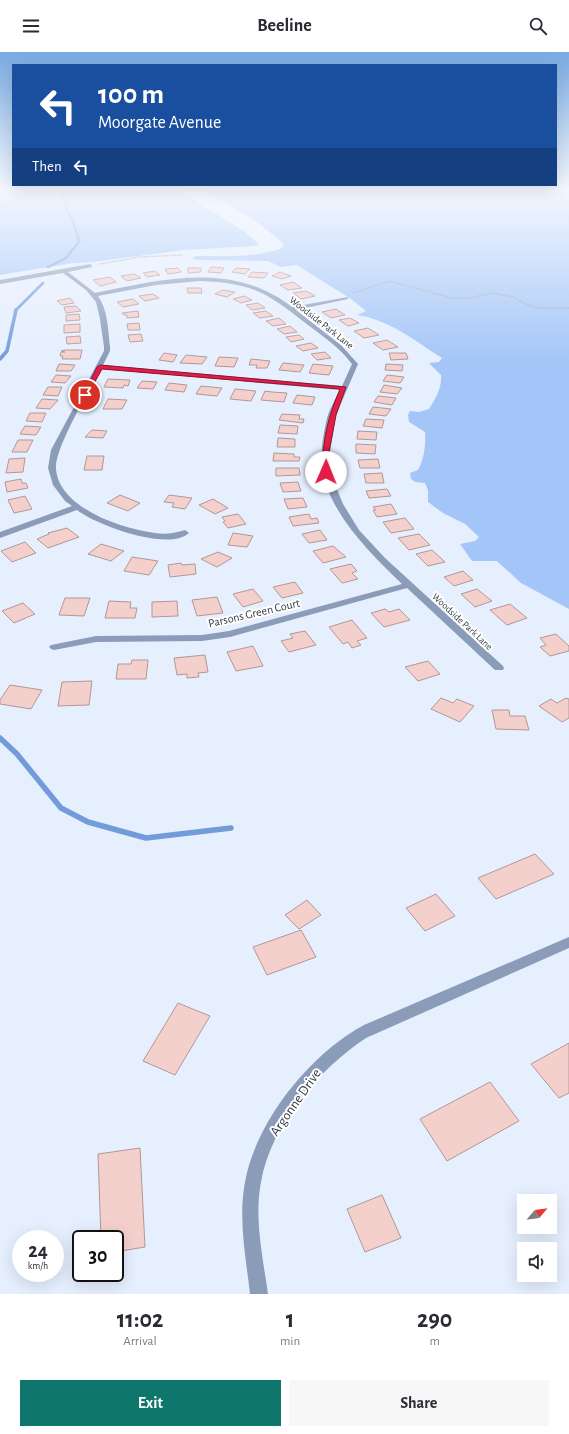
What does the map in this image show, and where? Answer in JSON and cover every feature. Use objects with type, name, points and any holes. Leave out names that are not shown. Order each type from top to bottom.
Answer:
[{"type":"street","points":[[0,282],[90,266]]},
{"type":"street","points":[[64,271],[93,295],[99,303],[107,341],[107,351],[52,458],[53,476],[63,494],[77,507],[93,517],[124,530],[139,534],[170,537],[185,533]]},
{"type":"street","name":"Woodside Park Lane","points":[[93,295],[157,282],[202,280],[244,284],[263,291],[291,309],[348,353],[355,364],[332,415],[326,452],[326,472],[339,504],[356,531],[382,560],[499,668]]},
{"type":"street","points":[[291,309],[348,296]]},
{"type":"street","points":[[100,367],[344,388]]},
{"type":"street","points":[[0,535],[77,507]]},
{"type":"street","name":"Parsons Green Court","points":[[54,647],[96,639],[202,638],[230,634],[408,585]]},
{"type":"street","name":"Argonne Drive","points":[[258,1294],[251,1206],[253,1181],[259,1161],[272,1130],[310,1076],[326,1059],[360,1034],[569,942]]},
{"type":"path","points":[[90,266],[140,257],[182,254]]},
{"type":"path","points":[[348,296],[389,281],[452,298],[471,298],[492,293],[514,297],[538,308],[569,308]]},
{"type":"shaded area","points":[[0,247],[238,247],[184,250],[93,262],[73,263],[0,275]]},
{"type":"shaded area","points":[[569,247],[569,609],[521,583],[497,561],[472,561],[460,544],[475,541],[479,537],[465,524],[443,513],[428,502],[428,490],[425,483],[415,482],[411,479],[410,473],[418,470],[422,462],[425,447],[425,432],[409,422],[408,415],[410,411],[419,412],[429,409],[432,405],[439,389],[441,375],[429,363],[439,362],[442,358],[391,326],[380,321],[357,315],[366,311],[351,299],[297,265],[281,267],[268,261],[198,260],[192,258],[196,256],[251,255],[283,248]]},
{"type":"building","points":[[211,267],[224,268],[221,273],[208,272]]},
{"type":"building","points":[[178,268],[181,272],[168,274],[165,269]]},
{"type":"building","points":[[188,268],[201,268],[201,272],[188,273]]},
{"type":"building","points":[[236,268],[250,269],[245,274],[232,272]]},
{"type":"building","points":[[155,271],[160,275],[147,277],[143,273]]},
{"type":"building","points":[[252,272],[268,273],[264,278],[248,277]]},
{"type":"building","points":[[280,272],[291,276],[282,279],[272,276]]},
{"type":"building","points":[[134,274],[141,278],[127,281],[121,276]]},
{"type":"building","points":[[110,277],[116,282],[100,286],[93,280]]},
{"type":"building","points":[[293,282],[302,288],[288,290],[280,285]]},
{"type":"building","points":[[187,288],[201,288],[202,293],[188,293]]},
{"type":"building","points":[[223,290],[235,292],[227,297],[215,294]]},
{"type":"building","points":[[306,291],[315,296],[301,299],[293,293]]},
{"type":"building","points":[[153,294],[159,298],[145,301],[139,296]]},
{"type":"building","points":[[244,296],[252,300],[241,303],[233,299]]},
{"type":"building","points":[[70,298],[74,303],[62,305],[57,301]]},
{"type":"building","points":[[133,299],[139,304],[123,307],[117,302]]},
{"type":"building","points":[[258,303],[265,308],[252,310],[246,305]]},
{"type":"building","points":[[76,306],[81,311],[66,313],[64,307]]},
{"type":"building","points":[[336,309],[345,315],[331,318],[322,312]]},
{"type":"building","points":[[138,311],[139,317],[127,318],[127,315],[122,313]]},
{"type":"building","points":[[266,311],[273,316],[260,318],[253,313]]},
{"type":"building","points":[[79,314],[80,320],[66,321],[66,315]]},
{"type":"building","points":[[279,318],[286,324],[273,326],[266,321]]},
{"type":"building","points":[[350,318],[359,323],[348,326],[339,320]]},
{"type":"building","points":[[139,323],[140,330],[128,330],[127,324]]},
{"type":"building","points":[[80,324],[80,332],[64,333],[64,325]]},
{"type":"building","points":[[290,326],[297,332],[284,334],[277,329]]},
{"type":"building","points":[[368,328],[379,335],[364,338],[354,331]]},
{"type":"building","points":[[141,334],[143,341],[130,342],[128,335]]},
{"type":"building","points":[[299,335],[304,339],[291,342],[286,337]]},
{"type":"building","points":[[80,336],[81,343],[67,344],[66,337]]},
{"type":"building","points":[[387,340],[398,347],[383,350],[373,343]]},
{"type":"building","points":[[311,343],[318,348],[303,351],[296,346]]},
{"type":"building","points":[[82,350],[80,359],[62,359],[63,356],[60,356],[61,352],[65,352],[61,351]]},
{"type":"building","points":[[325,352],[331,358],[317,360],[311,354]]},
{"type":"building","points":[[164,353],[177,355],[173,362],[159,360]]},
{"type":"building","points":[[389,353],[406,353],[408,359],[391,360]]},
{"type":"building","points":[[186,355],[207,357],[202,364],[180,363]]},
{"type":"building","points":[[219,357],[238,358],[234,367],[215,366]]},
{"type":"building","points":[[251,359],[270,361],[267,368],[256,368],[257,365],[249,365]]},
{"type":"building","points":[[283,363],[304,365],[300,372],[279,370]]},
{"type":"building","points":[[59,364],[75,365],[71,371],[56,371]]},
{"type":"building","points":[[313,364],[333,366],[329,375],[309,373]]},
{"type":"building","points":[[386,364],[403,365],[402,371],[385,370]]},
{"type":"building","points":[[56,375],[71,376],[65,383],[51,382]]},
{"type":"building","points":[[387,375],[404,377],[400,383],[383,381]]},
{"type":"building","points":[[108,379],[130,380],[128,386],[124,385],[123,388],[104,387]]},
{"type":"building","points":[[142,381],[157,382],[153,389],[137,388]]},
{"type":"building","points":[[169,383],[187,385],[184,392],[165,390]]},
{"type":"building","points":[[384,385],[402,388],[397,394],[380,392]]},
{"type":"building","points":[[201,386],[222,388],[217,396],[196,394]]},
{"type":"building","points":[[48,387],[62,387],[58,396],[43,395]]},
{"type":"building","points":[[235,389],[256,391],[251,401],[230,399]]},
{"type":"building","points":[[265,391],[287,393],[284,402],[261,400]]},
{"type":"building","points":[[297,395],[315,397],[312,405],[293,403]]},
{"type":"building","points":[[378,396],[396,398],[392,405],[374,402]]},
{"type":"building","points":[[42,399],[58,400],[50,409],[36,408]]},
{"type":"building","points":[[108,399],[127,400],[122,409],[103,409]]},
{"type":"building","points":[[373,407],[391,409],[386,416],[369,414]]},
{"type":"building","points":[[30,413],[46,413],[42,422],[26,421]]},
{"type":"building","points":[[282,414],[300,415],[299,419],[304,419],[303,423],[279,420]]},
{"type":"building","points":[[366,419],[384,420],[382,428],[363,426]]},
{"type":"building","points":[[280,425],[298,426],[297,434],[278,433]]},
{"type":"building","points":[[25,426],[41,427],[36,435],[20,434]]},
{"type":"building","points":[[92,430],[107,431],[103,438],[85,437]]},
{"type":"building","points":[[358,431],[377,432],[376,440],[357,439]]},
{"type":"building","points":[[278,438],[295,439],[295,447],[277,447]]},
{"type":"building","points":[[18,440],[33,440],[27,452],[12,452]]},
{"type":"building","points":[[356,444],[376,445],[375,454],[356,453]]},
{"type":"building","points":[[274,453],[294,454],[294,457],[300,457],[299,461],[273,461]]},
{"type":"building","points":[[87,456],[104,456],[102,470],[84,470]]},
{"type":"building","points":[[25,458],[23,472],[6,473],[9,459]]},
{"type":"building","points":[[378,459],[380,468],[360,468],[358,460]]},
{"type":"building","points":[[276,468],[299,468],[300,475],[276,476]]},
{"type":"building","points":[[382,473],[384,483],[366,483],[364,474]]},
{"type":"building","points":[[21,479],[22,483],[26,483],[28,488],[7,492],[5,482]]},
{"type":"building","points":[[298,482],[301,491],[283,492],[280,483]]},
{"type":"building","points":[[387,489],[391,496],[369,498],[366,491]]},
{"type":"building","points":[[120,495],[140,503],[128,511],[107,503]]},
{"type":"building","points":[[169,495],[192,498],[185,509],[172,507],[174,503],[164,502]]},
{"type":"building","points":[[25,496],[32,509],[14,513],[8,500]]},
{"type":"building","points":[[303,498],[307,507],[288,509],[284,499]]},
{"type":"building","points":[[213,499],[228,508],[215,514],[199,505]]},
{"type":"building","points":[[391,504],[397,514],[377,517],[373,510],[376,510],[373,507]]},
{"type":"building","points":[[238,514],[246,524],[228,528],[223,522],[225,521],[222,517]]},
{"type":"building","points":[[309,514],[311,519],[317,518],[319,523],[293,526],[289,517]]},
{"type":"building","points":[[405,518],[414,529],[391,533],[383,522]]},
{"type":"building","points":[[67,528],[79,537],[48,548],[37,539],[49,534],[48,533]]},
{"type":"building","points":[[320,530],[327,540],[309,543],[302,534]]},
{"type":"building","points":[[233,533],[253,536],[247,547],[228,545]]},
{"type":"building","points":[[419,534],[430,545],[409,550],[398,538]]},
{"type":"building","points":[[25,542],[36,553],[12,562],[1,551]]},
{"type":"building","points":[[101,544],[124,551],[111,561],[88,554]]},
{"type":"building","points":[[333,546],[346,557],[323,563],[313,551]]},
{"type":"building","points":[[432,550],[445,562],[428,566],[416,554]]},
{"type":"building","points":[[218,552],[232,558],[217,567],[201,559]]},
{"type":"building","points":[[132,557],[158,561],[149,575],[124,571]]},
{"type":"building","points":[[181,563],[182,565],[195,564],[196,574],[170,577],[168,565]]},
{"type":"building","points":[[351,564],[357,571],[352,573],[358,579],[342,583],[330,569]]},
{"type":"building","points":[[463,571],[473,580],[454,586],[444,577]]},
{"type":"building","points":[[295,582],[303,593],[282,598],[273,587]]},
{"type":"building","points":[[253,589],[263,601],[243,607],[233,594]]},
{"type":"building","points":[[477,589],[492,601],[475,607],[461,594]]},
{"type":"building","points":[[217,597],[223,613],[197,616],[192,600]]},
{"type":"building","points":[[65,598],[90,598],[84,616],[59,615]]},
{"type":"building","points":[[109,601],[131,602],[130,608],[137,608],[135,618],[105,618]]},
{"type":"building","points":[[177,601],[178,616],[152,617],[152,602]]},
{"type":"building","points":[[23,603],[35,614],[14,623],[2,611]]},
{"type":"building","points":[[510,604],[527,618],[507,625],[490,610]]},
{"type":"building","points":[[385,609],[389,612],[399,609],[410,620],[384,627],[371,613]]},
{"type":"building","points":[[352,620],[367,638],[357,641],[361,645],[352,648],[348,642],[343,644],[329,627]]},
{"type":"building","points":[[305,631],[316,645],[289,652],[281,641],[293,638],[290,634]]},
{"type":"building","points":[[556,634],[569,646],[569,651],[550,656],[540,647],[546,645],[540,638]]},
{"type":"building","points":[[253,646],[263,666],[236,671],[227,652]]},
{"type":"building","points":[[205,655],[208,672],[198,673],[199,677],[187,678],[187,674],[177,675],[174,658]]},
{"type":"building","points":[[132,660],[148,660],[146,679],[116,679],[118,664],[131,664]]},
{"type":"building","points":[[428,661],[440,674],[418,681],[405,667]]},
{"type":"building","points":[[92,681],[89,705],[58,706],[62,682]]},
{"type":"building","points":[[10,685],[42,690],[31,709],[0,704],[0,700]]},
{"type":"building","points":[[441,698],[453,703],[457,699],[474,706],[460,722],[431,709]]},
{"type":"building","points":[[566,698],[569,699],[569,718],[562,722],[539,706],[551,699],[557,703]]},
{"type":"building","points":[[492,710],[509,710],[510,716],[525,716],[529,730],[496,729]]},
{"type":"building","points":[[535,854],[554,874],[496,899],[478,878]]},
{"type":"building","points":[[436,894],[455,916],[425,931],[406,908]]},
{"type":"building","points":[[307,900],[321,915],[299,929],[285,915]]},
{"type":"building","points":[[301,930],[316,957],[267,975],[253,947]]},
{"type":"building","points":[[178,1003],[210,1016],[175,1075],[143,1061]]},
{"type":"building","points":[[569,1043],[569,1093],[559,1098],[531,1064]]},
{"type":"building","points":[[490,1082],[519,1121],[447,1161],[420,1119]]},
{"type":"building","points":[[140,1148],[145,1247],[124,1250],[124,1230],[101,1230],[98,1154]]},
{"type":"building","points":[[382,1195],[401,1238],[365,1252],[347,1209]]},
{"type":"waterway","points":[[48,267],[66,258],[75,247]]},
{"type":"waterway","points":[[16,310],[43,283]]},
{"type":"waterway","points":[[0,359],[7,351],[16,310]]},
{"type":"waterway","points":[[0,738],[17,754],[61,808],[88,822],[146,838],[231,828]]},
{"type":"route","points":[[85,395],[100,367],[344,388],[332,415],[326,452],[326,472]]}]
